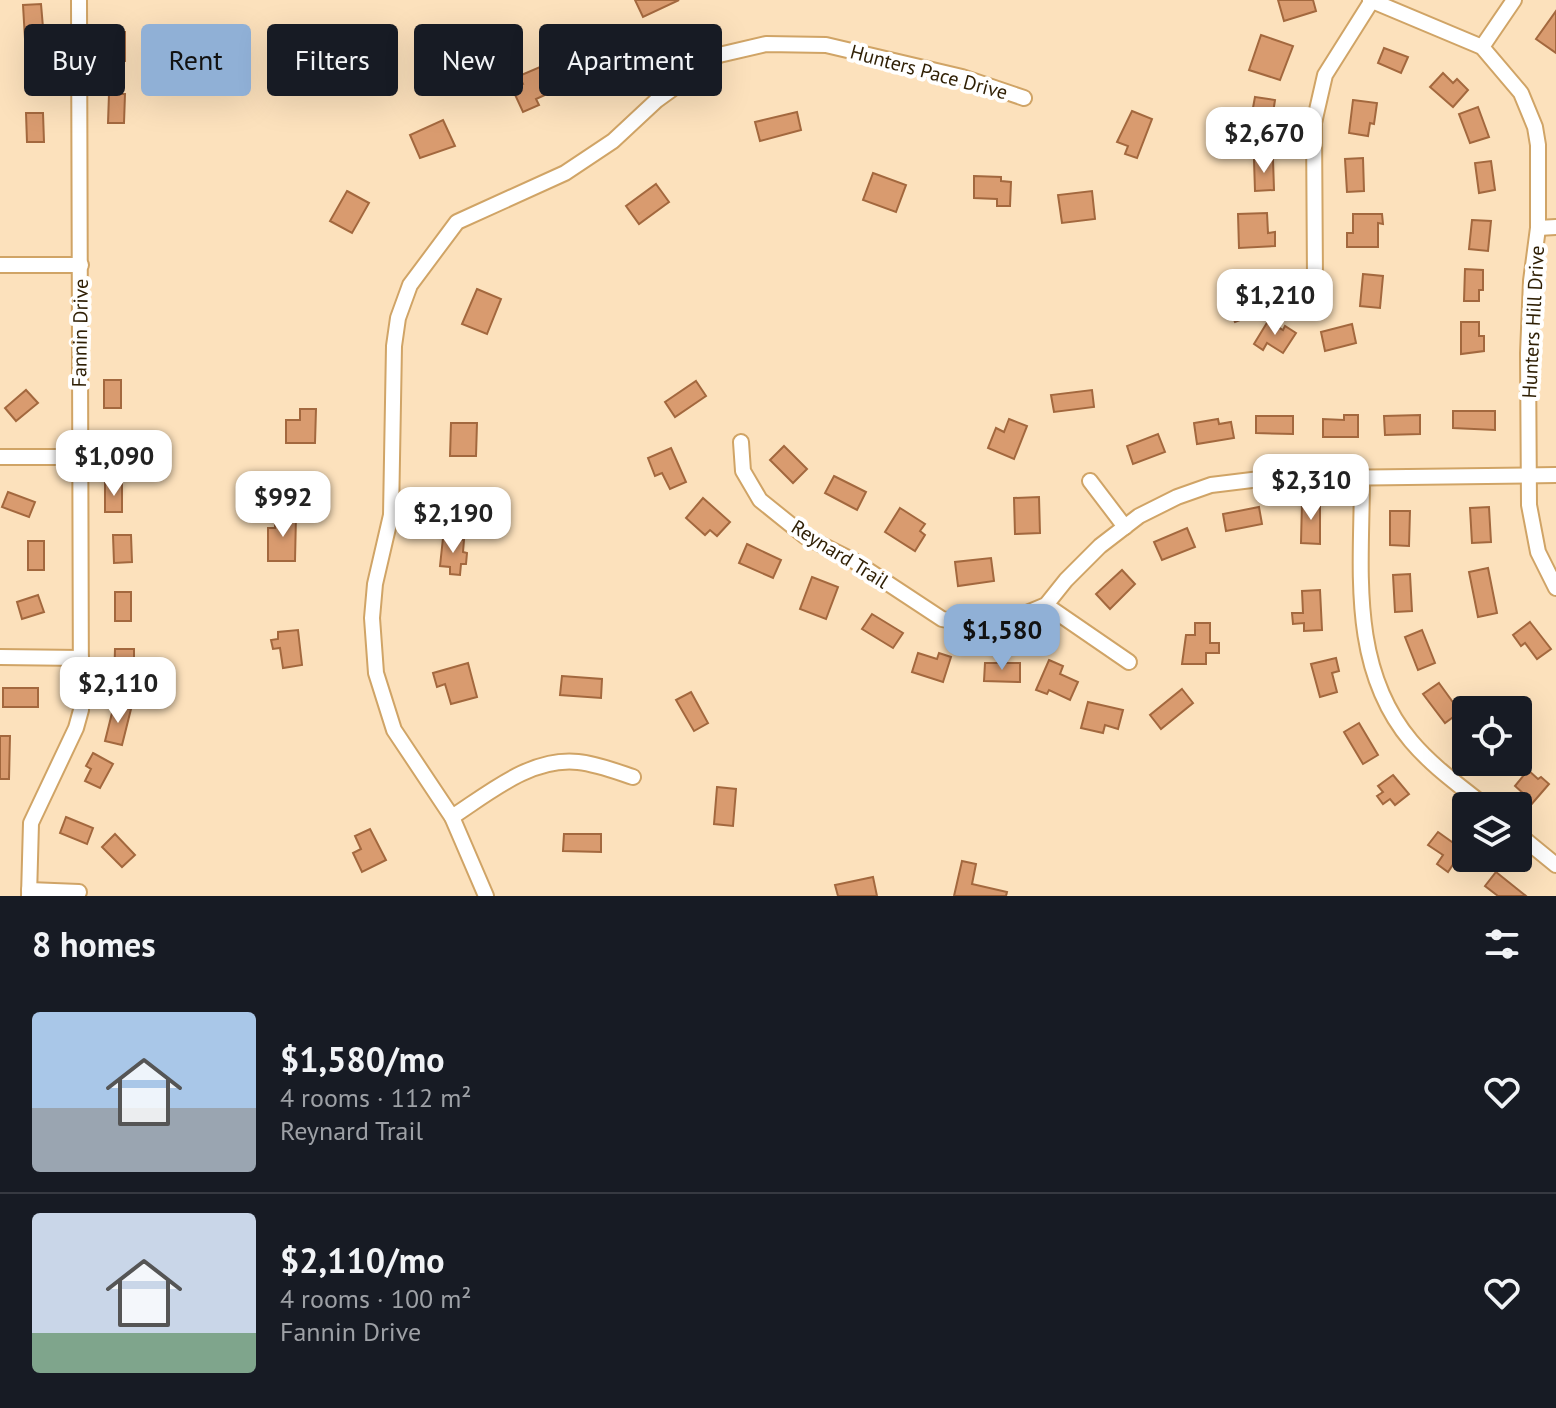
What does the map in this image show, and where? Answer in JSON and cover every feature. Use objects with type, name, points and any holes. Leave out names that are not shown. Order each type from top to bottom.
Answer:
[{"type":"street","name":"Fannin Drive","points":[[29,893],[31,823],[76,728],[81,710],[79,0]]},
{"type":"street","points":[[1482,47],[1514,0]]},
{"type":"street","points":[[1315,280],[1314,123],[1325,75],[1370,1]]},
{"type":"street","name":"Hunters Hill Drive","points":[[1370,1],[1482,47],[1521,93],[1535,127],[1538,145],[1538,228],[1531,281],[1528,353],[1529,475],[1533,533],[1538,552],[1556,588]]},
{"type":"street","name":"Hunters Pace Drive","points":[[486,896],[452,817],[394,730],[376,673],[372,618],[375,584],[391,515],[394,346],[398,318],[410,285],[457,222],[565,173],[613,141],[657,100],[719,55],[766,44],[826,45],[962,77],[1024,98]]},
{"type":"street","points":[[1538,228],[1556,227]]},
{"type":"street","points":[[0,265],[81,265]]},
{"type":"street","name":"Reynard Trail","points":[[741,442],[743,471],[760,500],[806,537],[854,561],[942,619],[991,628],[1046,605],[1066,580],[1125,527],[1177,497],[1211,485],[1260,479],[1344,480],[1362,476],[1556,475]]},
{"type":"street","points":[[0,457],[79,457]]},
{"type":"street","points":[[1362,476],[1363,625],[1374,678],[1390,711],[1411,741],[1468,792]]},
{"type":"street","points":[[1090,481],[1125,527]]},
{"type":"street","points":[[1046,605],[1129,662]]},
{"type":"street","points":[[0,657],[81,658]]},
{"type":"street","points":[[452,817],[503,784],[539,766],[578,762],[633,777]]},
{"type":"street","points":[[1532,845],[1556,865]]},
{"type":"street","points":[[29,893],[79,892]]},
{"type":"building","points":[[635,0],[679,0],[643,17]]},
{"type":"building","points":[[1278,0],[1313,0],[1316,11],[1284,21]]},
{"type":"building","points":[[41,4],[43,24],[24,24],[23,5]]},
{"type":"building","points":[[1556,11],[1556,53],[1536,39]]},
{"type":"building","points":[[1261,35],[1293,46],[1280,80],[1249,70]]},
{"type":"building","points":[[1384,48],[1408,57],[1401,73],[1378,63]]},
{"type":"building","points":[[539,67],[539,96],[543,96],[536,99],[539,105],[523,112],[516,96],[523,96],[523,74]]},
{"type":"building","points":[[1443,73],[1453,83],[1457,79],[1468,90],[1453,107],[1430,87]]},
{"type":"building","points":[[109,96],[125,96],[124,123],[108,123]]},
{"type":"building","points":[[1255,97],[1275,100],[1270,133],[1249,129]]},
{"type":"building","points":[[1353,100],[1377,103],[1374,124],[1370,123],[1368,136],[1349,133]]},
{"type":"building","points":[[1478,107],[1489,137],[1470,143],[1459,114]]},
{"type":"building","points":[[1132,111],[1152,119],[1137,158],[1125,154],[1128,146],[1117,142]]},
{"type":"building","points":[[797,112],[801,130],[760,141],[755,122]]},
{"type":"building","points":[[26,113],[43,113],[44,142],[27,142]]},
{"type":"building","points":[[443,120],[455,146],[420,158],[410,135]]},
{"type":"building","points":[[1363,158],[1364,191],[1347,192],[1345,159]]},
{"type":"building","points":[[1273,159],[1274,190],[1255,191],[1254,160]]},
{"type":"building","points":[[1491,161],[1495,190],[1479,193],[1475,163]]},
{"type":"building","points":[[873,173],[906,185],[896,212],[863,200]]},
{"type":"building","points":[[974,176],[1001,177],[1001,181],[1011,182],[1010,206],[997,206],[997,199],[974,198]]},
{"type":"building","points":[[656,184],[669,202],[639,224],[626,206]]},
{"type":"building","points":[[347,191],[369,203],[352,233],[330,221]]},
{"type":"building","points":[[1092,191],[1095,219],[1062,223],[1058,195]]},
{"type":"building","points":[[1267,213],[1268,233],[1275,232],[1275,246],[1239,248],[1238,214]]},
{"type":"building","points":[[1353,214],[1382,214],[1383,224],[1378,223],[1378,247],[1347,247],[1347,233],[1353,233]]},
{"type":"building","points":[[1472,220],[1491,221],[1488,251],[1469,249]]},
{"type":"building","points":[[1465,269],[1483,270],[1483,290],[1479,290],[1479,301],[1464,301]]},
{"type":"building","points":[[1363,274],[1383,276],[1380,308],[1360,306]]},
{"type":"building","points":[[1249,285],[1255,300],[1261,298],[1266,310],[1235,322],[1224,295]]},
{"type":"building","points":[[477,289],[501,299],[487,334],[462,324]]},
{"type":"building","points":[[1268,321],[1296,333],[1283,353],[1267,343],[1263,350],[1254,344]]},
{"type":"building","points":[[1461,322],[1479,322],[1479,336],[1484,336],[1484,351],[1461,354]]},
{"type":"building","points":[[1352,324],[1356,343],[1325,351],[1321,332]]},
{"type":"building","points":[[104,380],[121,380],[121,408],[104,408]]},
{"type":"building","points":[[696,381],[706,396],[675,417],[665,402]]},
{"type":"building","points":[[26,390],[38,403],[16,421],[5,408]]},
{"type":"building","points":[[1092,390],[1094,407],[1054,412],[1051,395]]},
{"type":"building","points":[[300,409],[316,409],[315,443],[286,443],[286,420],[300,420]]},
{"type":"building","points":[[1453,411],[1495,411],[1495,430],[1453,428]]},
{"type":"building","points":[[1344,415],[1358,415],[1358,437],[1323,437],[1323,419],[1344,420]]},
{"type":"building","points":[[1420,415],[1420,434],[1385,435],[1384,416]]},
{"type":"building","points":[[1256,416],[1293,416],[1293,434],[1256,433]]},
{"type":"building","points":[[1009,419],[1027,426],[1014,459],[988,448],[996,428],[1004,432]]},
{"type":"building","points":[[1218,419],[1219,424],[1231,422],[1234,438],[1197,444],[1194,423]]},
{"type":"building","points":[[451,423],[477,423],[476,456],[450,456]]},
{"type":"building","points":[[122,431],[122,460],[105,460],[105,432]]},
{"type":"building","points":[[1158,434],[1165,452],[1133,464],[1127,446]]},
{"type":"building","points":[[784,446],[807,469],[793,483],[770,460]]},
{"type":"building","points":[[671,448],[686,482],[670,489],[662,473],[655,476],[648,458]]},
{"type":"building","points":[[834,476],[866,492],[857,510],[825,493]]},
{"type":"building","points":[[105,483],[122,483],[122,512],[105,512]]},
{"type":"building","points":[[8,492],[35,502],[29,517],[2,507]]},
{"type":"building","points":[[1039,497],[1040,533],[1015,534],[1014,498]]},
{"type":"building","points":[[703,498],[730,522],[717,536],[710,530],[705,535],[686,518]]},
{"type":"building","points":[[1302,501],[1320,501],[1320,544],[1301,543]]},
{"type":"building","points":[[1259,507],[1262,524],[1226,531],[1223,514]]},
{"type":"building","points":[[1489,507],[1491,542],[1472,543],[1470,508]]},
{"type":"building","points":[[900,508],[925,524],[920,531],[925,535],[915,551],[885,532]]},
{"type":"building","points":[[1390,511],[1410,511],[1409,546],[1390,545]]},
{"type":"building","points":[[275,515],[296,515],[295,561],[268,561],[268,528],[275,528]]},
{"type":"building","points":[[1187,528],[1195,547],[1162,560],[1154,542]]},
{"type":"building","points":[[113,535],[131,535],[132,562],[114,563]]},
{"type":"building","points":[[443,538],[464,540],[466,564],[461,564],[460,575],[450,574],[450,567],[440,566]]},
{"type":"building","points":[[28,541],[44,541],[44,570],[28,570]]},
{"type":"building","points":[[747,544],[781,560],[773,578],[739,563]]},
{"type":"building","points":[[991,558],[994,581],[958,586],[955,562]]},
{"type":"building","points":[[1488,568],[1497,613],[1478,617],[1469,572]]},
{"type":"building","points":[[1122,570],[1135,584],[1110,609],[1096,594]]},
{"type":"building","points":[[1410,574],[1412,611],[1395,612],[1393,575]]},
{"type":"building","points":[[812,577],[838,587],[826,619],[800,609]]},
{"type":"building","points":[[1320,590],[1322,630],[1304,631],[1304,623],[1293,624],[1292,613],[1303,613],[1302,591]]},
{"type":"building","points":[[115,592],[131,592],[131,621],[115,621]]},
{"type":"building","points":[[38,595],[44,612],[22,619],[17,602]]},
{"type":"building","points":[[872,614],[903,633],[893,648],[862,629]]},
{"type":"building","points":[[1530,622],[1551,649],[1537,659],[1525,643],[1521,646],[1513,635]]},
{"type":"building","points":[[1195,623],[1210,623],[1210,643],[1219,643],[1219,653],[1206,653],[1206,664],[1182,664],[1186,635],[1195,635]]},
{"type":"building","points":[[298,630],[302,665],[283,668],[280,648],[273,649],[271,640],[278,639],[278,632]]},
{"type":"building","points":[[1422,630],[1435,663],[1418,670],[1405,637]]},
{"type":"building","points":[[115,649],[134,649],[134,684],[114,684]]},
{"type":"building","points":[[918,653],[937,659],[939,653],[951,657],[943,682],[912,672]]},
{"type":"building","points":[[1336,658],[1339,671],[1332,673],[1337,692],[1320,697],[1311,664]]},
{"type":"building","points":[[1049,660],[1063,666],[1060,674],[1078,682],[1070,700],[1049,690],[1047,694],[1036,690]]},
{"type":"building","points":[[468,663],[477,697],[451,704],[445,684],[437,687],[433,673]]},
{"type":"building","points":[[985,663],[1020,663],[1020,682],[984,681]]},
{"type":"building","points":[[562,676],[602,679],[601,698],[560,695]]},
{"type":"building","points":[[1439,683],[1452,701],[1452,718],[1445,723],[1423,694]]},
{"type":"building","points":[[3,688],[38,688],[38,707],[3,707]]},
{"type":"building","points":[[1182,689],[1193,703],[1161,729],[1150,715]]},
{"type":"building","points":[[691,692],[708,723],[694,731],[676,700]]},
{"type":"building","points":[[1088,702],[1123,710],[1118,729],[1105,725],[1103,733],[1081,728]]},
{"type":"building","points":[[114,705],[131,709],[122,745],[105,741]]},
{"type":"building","points":[[1359,723],[1378,755],[1363,764],[1344,732]]},
{"type":"building","points":[[0,736],[10,736],[9,779],[0,779]]},
{"type":"building","points":[[93,753],[113,764],[100,788],[85,781],[91,769],[86,766]]},
{"type":"building","points":[[1532,774],[1549,784],[1532,804],[1532,792],[1522,792],[1515,786],[1523,776]]},
{"type":"building","points":[[1393,775],[1409,794],[1395,805],[1390,799],[1383,804],[1377,796],[1383,792],[1378,786]]},
{"type":"building","points":[[717,787],[736,789],[733,826],[714,824]]},
{"type":"building","points":[[66,817],[93,828],[87,844],[60,833]]},
{"type":"building","points":[[370,829],[386,860],[362,872],[353,853],[361,849],[355,836]]},
{"type":"building","points":[[1438,832],[1452,842],[1452,866],[1448,872],[1437,864],[1443,855],[1428,845]]},
{"type":"building","points":[[115,834],[135,855],[122,867],[102,847]]},
{"type":"building","points":[[564,834],[601,834],[601,852],[563,851]]},
{"type":"building","points":[[962,861],[976,864],[972,884],[1007,892],[1006,896],[954,896]]},
{"type":"building","points":[[1496,872],[1526,896],[1498,896],[1485,886]]},
{"type":"building","points":[[873,877],[877,896],[838,896],[835,885]]}]
